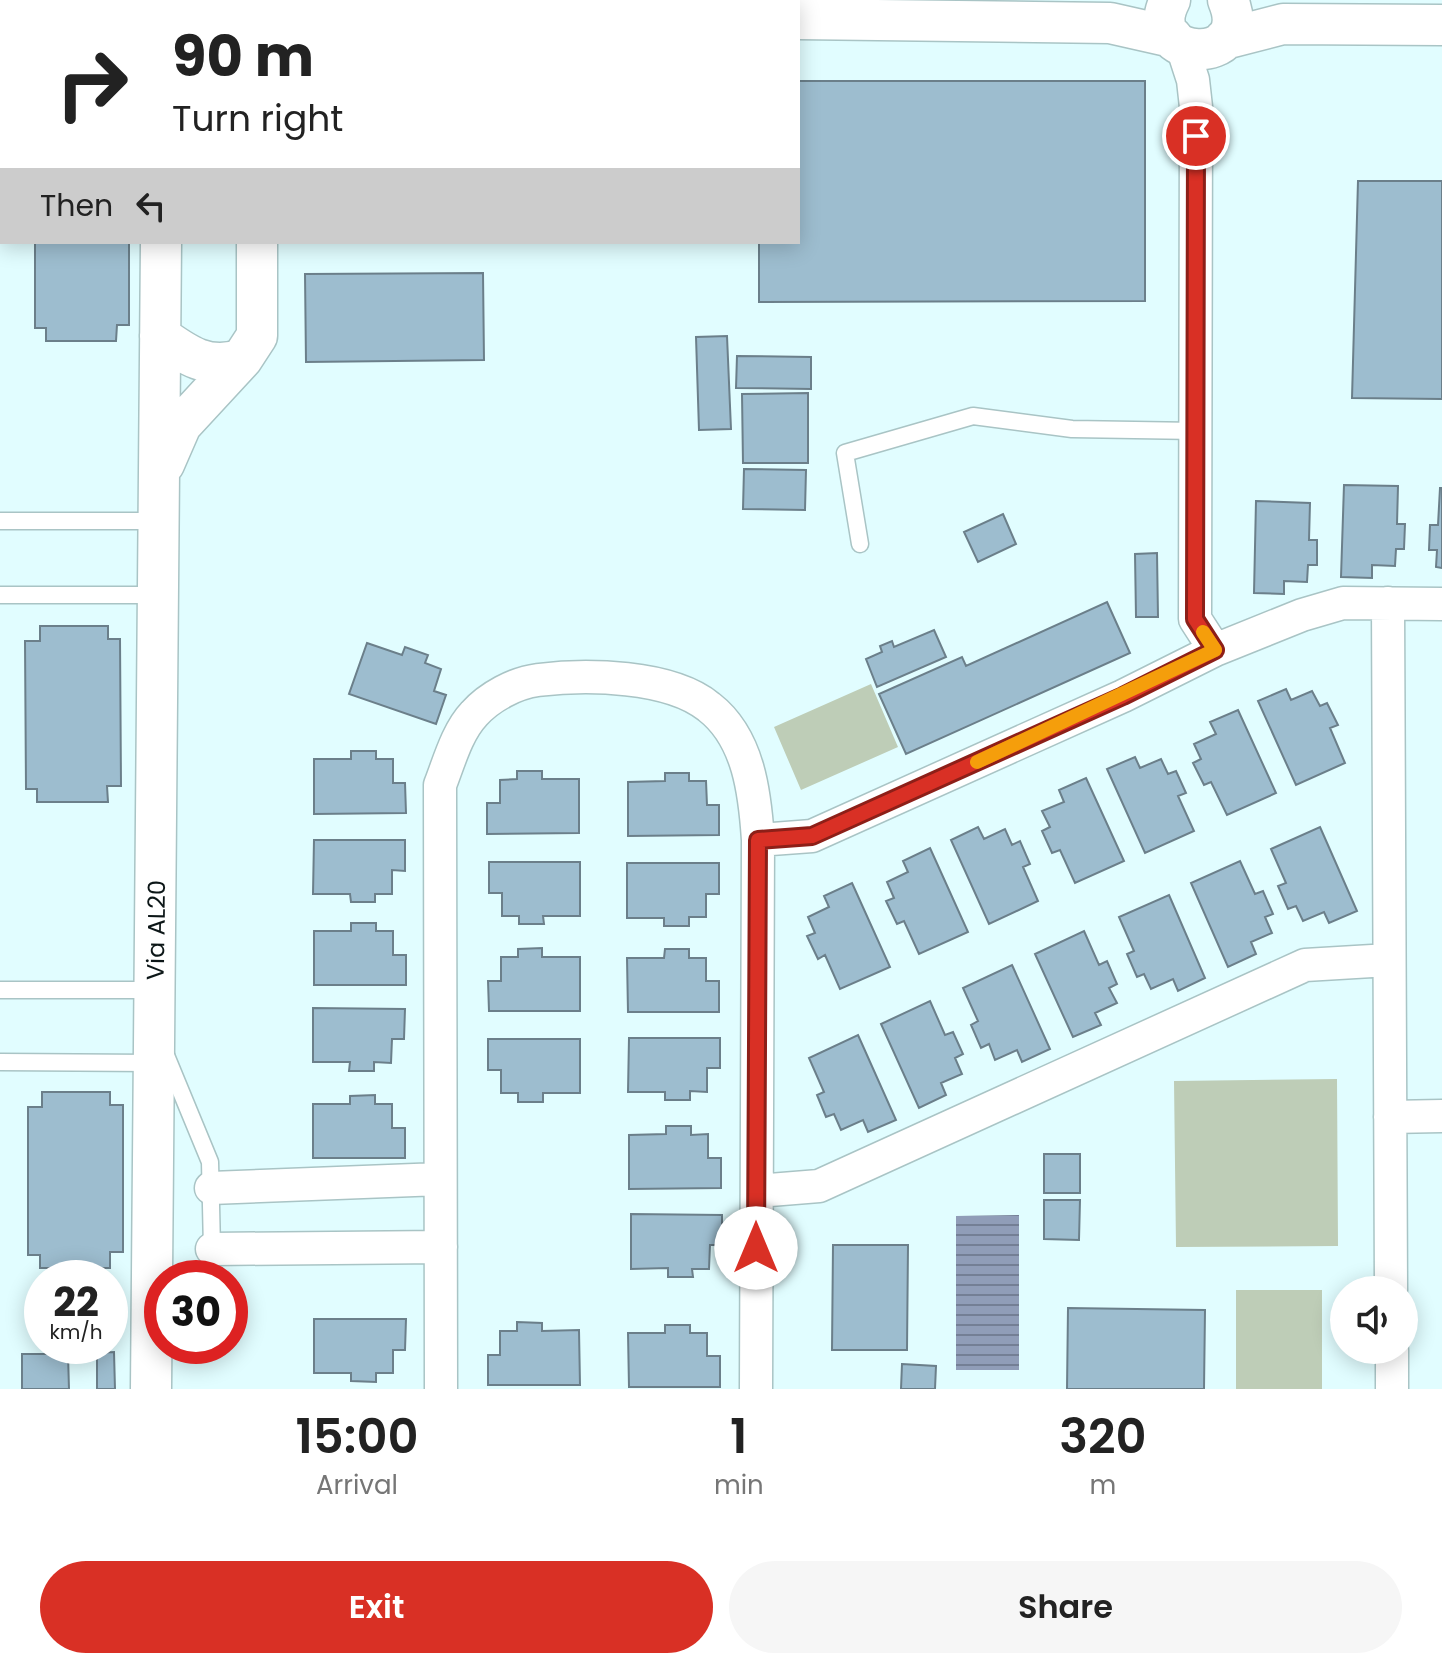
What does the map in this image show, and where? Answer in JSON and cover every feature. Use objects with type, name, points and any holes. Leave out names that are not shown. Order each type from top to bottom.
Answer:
[{"type":"street","points":[[800,19],[880,10],[1110,23],[1199,21],[1442,25]]},
{"type":"street","points":[[1199,21],[1208,64],[1196,107],[1195,619],[1215,650]]},
{"type":"street","name":"Via AL20","points":[[156,1260],[161,244]]},
{"type":"street","points":[[160,336],[197,360],[226,365],[250,348],[257,244]]},
{"type":"street","name":"Via AL20","points":[[161,471],[181,425],[250,348]]},
{"type":"street","points":[[1388,603],[1391,1276]]},
{"type":"street","points":[[758,840],[812,836],[1123,696],[1215,650],[1330,607],[1388,603],[1442,604]]},
{"type":"street","points":[[441,1389],[440,785],[453,749],[473,715],[501,692],[536,680],[627,679],[679,689],[710,707],[736,740],[755,791],[758,840],[756,1389]]},
{"type":"street","points":[[757,1191],[819,1186],[1305,965],[1389,960]]},
{"type":"street","points":[[1390,1117],[1442,1116]]},
{"type":"street","points":[[211,1188],[440,1179]]},
{"type":"street","points":[[248,1261],[441,1247]]},
{"type":"street","name":"Via AL20","points":[[151,1389],[154,1364]]},
{"type":"street","points":[[1392,1364],[1392,1389]]},
{"type":"lane","points":[[860,544],[845,453],[973,416],[1072,429],[1197,431]]},
{"type":"lane","points":[[0,521],[161,521]]},
{"type":"lane","points":[[0,595],[160,595]]},
{"type":"lane","points":[[0,990],[156,990]]},
{"type":"lane","points":[[0,1062],[155,1047],[201,1137],[210,1162],[209,1260]]},
{"type":"green space","points":[[871,684],[898,747],[801,790],[774,727]]},
{"type":"green space","points":[[1337,1079],[1338,1246],[1176,1247],[1174,1081]]},
{"type":"green space","points":[[1236,1290],[1322,1290],[1322,1389],[1236,1389]]},
{"type":"water","points":[[1019,1215],[1019,1370],[956,1370],[956,1216]]},
{"type":"building","points":[[800,81],[1145,81],[1145,301],[759,302],[759,244],[800,244]]},
{"type":"building","points":[[1358,181],[1442,181],[1442,399],[1352,398]]},
{"type":"building","points":[[35,244],[129,244],[129,325],[117,325],[116,341],[46,341],[46,328],[35,328]]},
{"type":"building","points":[[483,273],[484,360],[306,362],[305,274]]},
{"type":"building","points":[[727,336],[731,429],[699,430],[696,337]]},
{"type":"building","points":[[737,356],[811,357],[811,389],[736,388]]},
{"type":"building","points":[[808,393],[808,463],[743,463],[742,394]]},
{"type":"building","points":[[744,469],[806,470],[805,510],[743,509]]},
{"type":"building","points":[[1344,485],[1398,486],[1397,524],[1405,524],[1404,549],[1396,549],[1395,566],[1372,565],[1372,578],[1341,577]]},
{"type":"building","points":[[1440,488],[1442,568],[1436,567],[1437,550],[1429,550],[1430,525],[1438,525]]},
{"type":"building","points":[[1256,501],[1310,503],[1309,540],[1317,540],[1317,565],[1308,565],[1307,582],[1284,581],[1284,594],[1254,593]]},
{"type":"building","points":[[1003,514],[1016,544],[978,562],[964,532]]},
{"type":"building","points":[[1157,553],[1158,617],[1136,617],[1135,554]]},
{"type":"building","points":[[1107,602],[1130,653],[906,754],[879,694],[962,657],[966,666]]},
{"type":"building","points":[[40,626],[108,626],[108,639],[120,639],[121,786],[107,786],[108,802],[37,802],[37,789],[26,789],[25,641],[40,641]]},
{"type":"building","points":[[934,630],[946,657],[877,687],[866,659],[882,652],[880,646],[892,641],[894,647]]},
{"type":"building","points":[[367,643],[402,655],[405,647],[428,655],[425,663],[441,669],[434,691],[446,695],[436,724],[349,694]]},
{"type":"building","points":[[1286,689],[1291,700],[1312,691],[1320,706],[1327,703],[1338,725],[1330,728],[1345,763],[1296,785],[1258,701]]},
{"type":"building","points":[[1238,710],[1276,793],[1227,815],[1211,782],[1204,785],[1193,763],[1201,759],[1194,744],[1216,734],[1210,722]]},
{"type":"building","points":[[351,751],[376,751],[376,759],[393,759],[393,783],[405,783],[406,813],[314,814],[314,759],[351,759]]},
{"type":"building","points":[[1135,757],[1140,768],[1161,759],[1168,774],[1176,771],[1186,793],[1178,796],[1194,831],[1145,853],[1107,769]]},
{"type":"building","points":[[517,771],[542,771],[542,779],[579,779],[579,833],[487,834],[487,803],[500,803],[500,780],[517,779]]},
{"type":"building","points":[[665,773],[689,773],[689,781],[706,781],[707,805],[719,805],[719,835],[628,836],[628,782],[665,781]]},
{"type":"building","points":[[1086,778],[1124,861],[1075,883],[1060,850],[1052,853],[1042,831],[1050,827],[1042,811],[1064,802],[1059,790]]},
{"type":"building","points":[[978,827],[984,839],[1005,829],[1012,845],[1020,841],[1030,864],[1023,867],[1038,901],[989,924],[951,840]]},
{"type":"building","points":[[1320,827],[1357,911],[1329,923],[1324,912],[1303,921],[1296,906],[1288,909],[1278,886],[1286,883],[1271,849]]},
{"type":"building","points":[[314,840],[405,840],[405,871],[392,870],[392,894],[375,894],[375,902],[351,902],[350,894],[313,894]]},
{"type":"building","points":[[930,848],[968,932],[919,954],[904,921],[897,924],[886,901],[894,898],[887,882],[908,872],[903,861]]},
{"type":"building","points":[[1240,861],[1255,894],[1263,891],[1273,914],[1265,917],[1272,933],[1251,942],[1256,954],[1228,967],[1191,883]]},
{"type":"building","points":[[489,862],[580,862],[580,916],[543,916],[544,924],[519,924],[519,916],[502,916],[502,893],[489,893]]},
{"type":"building","points":[[627,863],[719,863],[719,894],[706,894],[706,917],[689,917],[689,926],[664,926],[664,918],[627,918]]},
{"type":"building","points":[[852,883],[890,967],[840,989],[825,955],[818,959],[807,936],[815,933],[808,917],[829,907],[824,896]]},
{"type":"building","points":[[1169,895],[1205,978],[1178,991],[1173,979],[1151,989],[1144,974],[1137,977],[1127,954],[1134,951],[1119,917]]},
{"type":"building","points":[[351,923],[376,923],[376,931],[393,931],[393,955],[406,955],[406,985],[314,985],[314,931],[351,931]]},
{"type":"building","points":[[1084,931],[1099,965],[1107,961],[1117,984],[1109,988],[1117,1003],[1095,1013],[1101,1025],[1073,1037],[1035,954]]},
{"type":"building","points":[[542,948],[542,957],[580,957],[580,1011],[489,1011],[488,981],[501,981],[501,957],[518,957],[518,949]]},
{"type":"building","points":[[665,949],[689,949],[689,958],[706,958],[706,981],[719,981],[719,1012],[628,1012],[627,958],[664,958]]},
{"type":"building","points":[[1012,965],[1050,1049],[1022,1062],[1017,1050],[995,1060],[989,1044],[981,1048],[971,1025],[978,1021],[963,988]]},
{"type":"building","points":[[930,1001],[945,1035],[953,1032],[963,1054],[955,1058],[962,1074],[941,1083],[946,1095],[919,1108],[881,1024]]},
{"type":"building","points":[[313,1008],[405,1009],[404,1039],[392,1039],[391,1063],[374,1062],[374,1071],[349,1071],[350,1062],[313,1062]]},
{"type":"building","points":[[858,1035],[896,1120],[868,1132],[863,1120],[841,1130],[834,1114],[826,1117],[817,1095],[824,1092],[809,1058]]},
{"type":"building","points":[[629,1038],[720,1038],[720,1068],[707,1068],[707,1092],[690,1091],[690,1100],[665,1100],[665,1092],[628,1092]]},
{"type":"building","points":[[488,1039],[580,1039],[580,1093],[543,1093],[543,1102],[518,1102],[518,1093],[501,1093],[501,1070],[488,1070]]},
{"type":"building","points":[[42,1092],[110,1092],[110,1105],[123,1105],[123,1252],[110,1252],[110,1260],[40,1260],[40,1255],[28,1255],[28,1107],[42,1107]]},
{"type":"building","points":[[375,1095],[375,1104],[392,1104],[392,1128],[405,1128],[405,1158],[313,1158],[313,1104],[350,1104],[350,1096]]},
{"type":"building","points":[[666,1126],[691,1126],[691,1135],[708,1134],[708,1158],[721,1158],[721,1188],[629,1189],[629,1135],[666,1134]]},
{"type":"building","points":[[1044,1154],[1080,1154],[1080,1193],[1044,1193]]},
{"type":"building","points":[[1044,1200],[1080,1200],[1079,1240],[1044,1239]]},
{"type":"building","points":[[631,1214],[722,1215],[722,1245],[710,1245],[709,1269],[692,1269],[693,1277],[668,1277],[668,1268],[631,1269]]},
{"type":"building","points":[[833,1245],[908,1245],[907,1350],[832,1350]]},
{"type":"building","points":[[1068,1308],[1205,1310],[1204,1389],[1067,1389]]},
{"type":"building","points":[[314,1319],[406,1319],[405,1350],[393,1350],[393,1373],[376,1373],[376,1382],[351,1381],[351,1373],[314,1373]]},
{"type":"building","points":[[517,1322],[542,1323],[542,1331],[579,1330],[580,1385],[488,1385],[488,1355],[500,1355],[500,1331],[517,1331]]},
{"type":"building","points":[[665,1325],[690,1325],[690,1333],[707,1333],[707,1356],[720,1356],[720,1387],[629,1387],[628,1333],[665,1333]]},
{"type":"building","points":[[22,1354],[24,1364],[68,1364],[69,1389],[22,1389]]},
{"type":"building","points":[[97,1364],[114,1364],[115,1389],[97,1389]]},
{"type":"building","points":[[902,1364],[936,1366],[935,1389],[901,1389]]},
{"type":"slow traffic","points":[[977,762],[1123,696],[1215,650],[1203,632]]},
{"type":"route","points":[[756,1248],[758,840],[812,836],[1123,696],[1215,650],[1195,619],[1196,136]]}]
